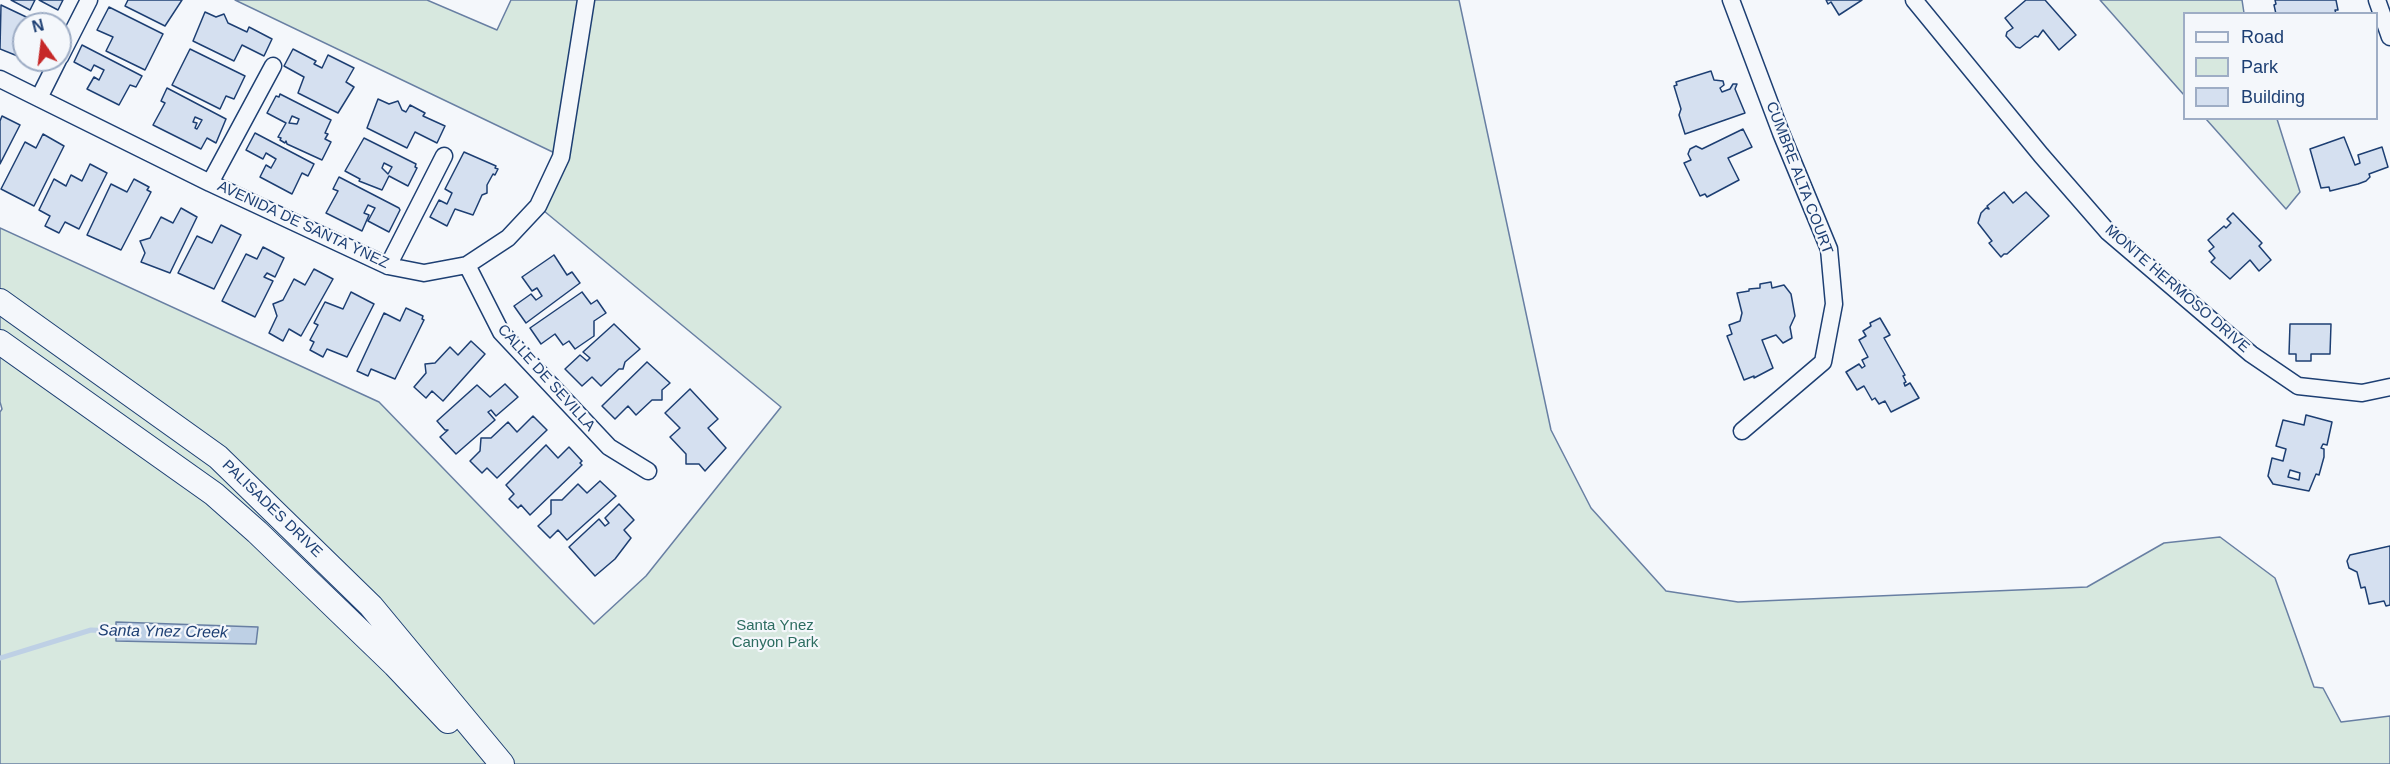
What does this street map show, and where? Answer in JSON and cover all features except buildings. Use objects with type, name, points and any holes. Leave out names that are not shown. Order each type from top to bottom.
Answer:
[{"type":"street","points":[[72,33],[89,0]]},
{"type":"street","name":"AVENIDA DE SANTA YNEZ","points":[[0,79],[210,183],[388,266],[424,273],[468,265],[508,238],[538,206],[561,157],[585,0]]},
{"type":"street","name":"CUMBRE ALTA COURT","points":[[1731,0],[1781,132],[1829,249],[1834,304],[1823,362],[1742,431]]},
{"type":"street","name":"MONTE HERMOSO DRIVE","points":[[1914,0],[2041,155],[2108,232],[2251,354],[2298,386],[2362,393],[2390,387]]},
{"type":"street","points":[[2377,0],[2390,37]]},
{"type":"street","points":[[210,183],[273,66]]},
{"type":"street","points":[[39,98],[52,72]]},
{"type":"street","points":[[388,266],[444,156]]},
{"type":"street","name":"CALLE DE SEVILLA","points":[[468,265],[501,332],[609,447],[648,471]]},
{"type":"street","name":"PALISADES DRIVE","points":[[0,301],[187,433],[233,471],[371,606],[502,764]]},
{"type":"street","name":"PALISADES DRIVE","points":[[0,342],[214,494],[257,532],[395,665],[488,764]]},
{"type":"green space","name":"Santa Ynez Canyon Park","points":[[235,0],[427,0],[497,30],[511,0],[1459,0],[1551,430],[1591,508],[1666,591],[1738,602],[2087,587],[2164,543],[2220,537],[2275,578],[2314,687],[2323,688],[2341,722],[2390,716],[2390,764],[0,764],[0,412],[2,409],[0,402],[0,228],[379,402],[594,624],[646,576],[781,407],[538,206],[561,156]]},
{"type":"green space","points":[[2100,0],[2242,0],[2244,12],[2183,12],[2183,94]]},
{"type":"green space","points":[[2207,120],[2277,120],[2300,192],[2286,209]]},
{"type":"water","points":[[116,622],[258,627],[256,644],[116,641]]},
{"type":"waterway","name":"Santa Ynez Creek","points":[[0,658],[91,630],[120,631]]}]
